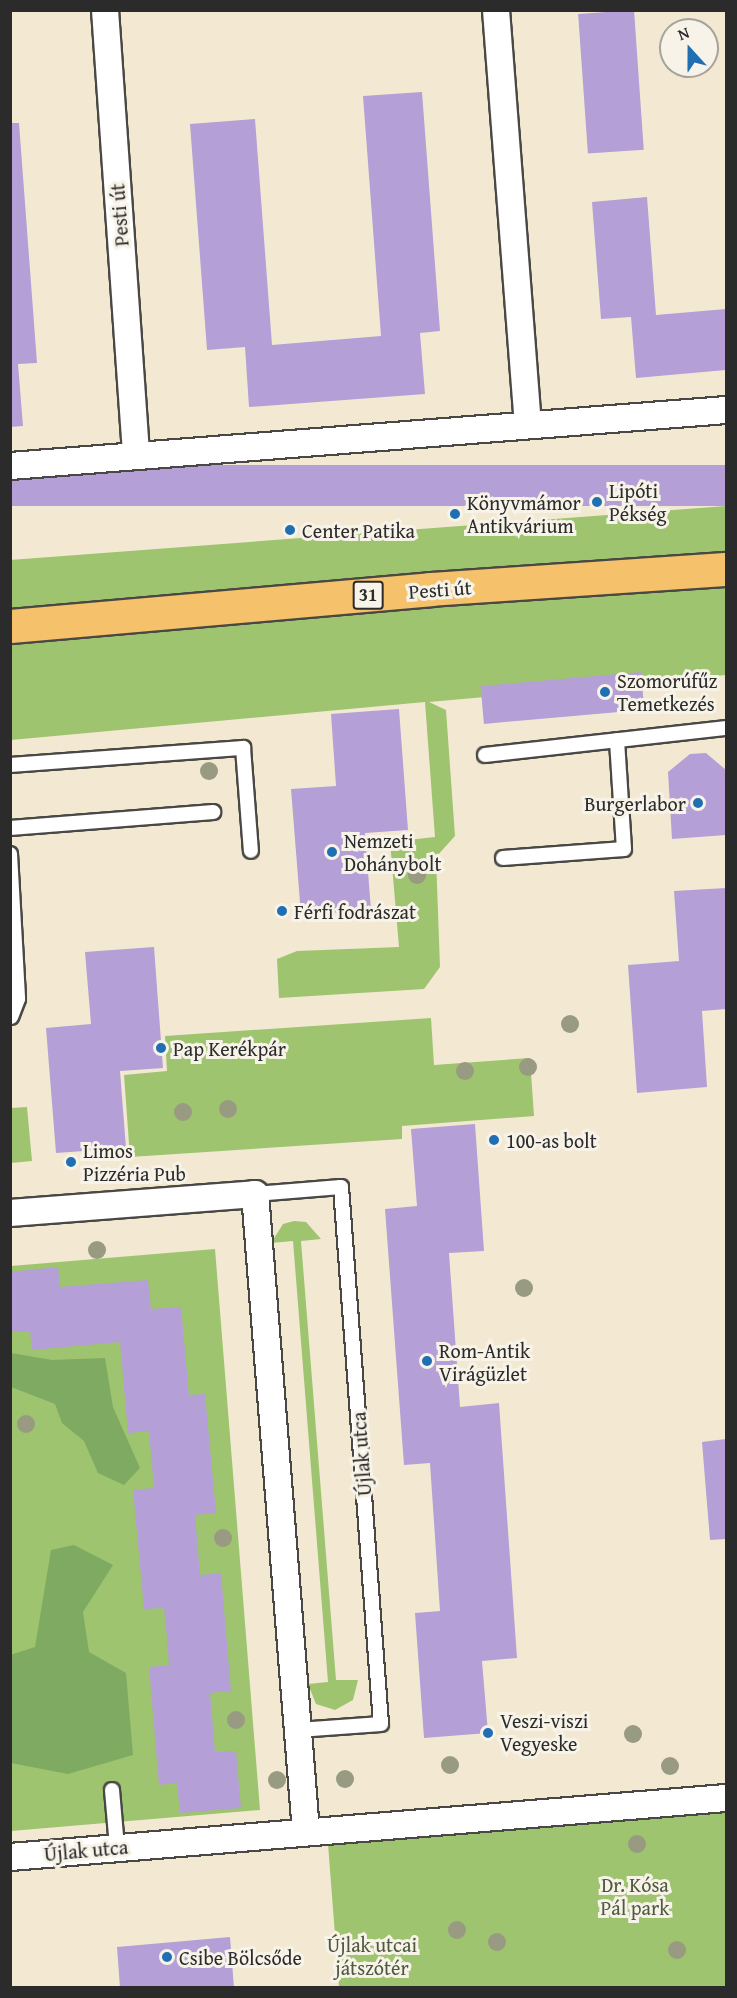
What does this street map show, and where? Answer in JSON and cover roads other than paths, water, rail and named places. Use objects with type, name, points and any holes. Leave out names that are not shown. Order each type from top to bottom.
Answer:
[{"type":"main road","name":"Pesti út","points":[[10,626],[430,589],[726,569]]},
{"type":"street","name":"Pesti út","points":[[105,10],[136,456]]},
{"type":"street","points":[[496,10],[528,425]]},
{"type":"street","points":[[10,466],[726,410]]},
{"type":"street","points":[[255,1194],[306,1832]]},
{"type":"street","name":"Újlak utca","points":[[10,1213],[255,1194]]},
{"type":"street","name":"Újlak utca","points":[[10,1857],[726,1798]]},
{"type":"lane","points":[[485,755],[726,728]]},
{"type":"lane","points":[[503,858],[624,849],[617,740]]},
{"type":"lane","points":[[10,765],[243,748],[251,851]]},
{"type":"lane","points":[[10,828],[213,812]]},
{"type":"lane","points":[[10,854],[18,999],[11,1017]]},
{"type":"lane","name":"Újlak utca","points":[[255,1194],[341,1187],[381,1724],[298,1730]]},
{"type":"lane","points":[[112,1790],[117,1847]]},
{"type":"place","name":"Lipóti Pékség","points":[[597,502]]},
{"type":"place","name":"Könyvmámor Antikvárium","points":[[455,514]]},
{"type":"place","name":"Center Patika","points":[[290,530]]},
{"type":"place","name":"Szomorúfűz Temetkezés","points":[[605,692]]},
{"type":"place","name":"Burgerlabor","points":[[698,803]]},
{"type":"place","name":"Nemzeti Dohánybolt","points":[[332,852]]},
{"type":"place","name":"Férfi fodrászat","points":[[282,911]]},
{"type":"place","name":"Pap Kerékpár","points":[[161,1048]]},
{"type":"place","name":"100-as bolt","points":[[494,1140]]},
{"type":"place","name":"Limos Pizzéria Pub","points":[[71,1162]]},
{"type":"place","name":"Rom-Antik Virágüzlet","points":[[427,1361]]},
{"type":"place","name":"Veszi-viszi Vegyeske","points":[[488,1733]]},
{"type":"place","name":"Csibe Bölcsőde","points":[[167,1957]]},
{"type":"park label","name":"Dr. Kósa Pál park","points":[[635,1896]]},
{"type":"park label","name":"Újlak utcai játszótér","points":[[372,1956]]}]
